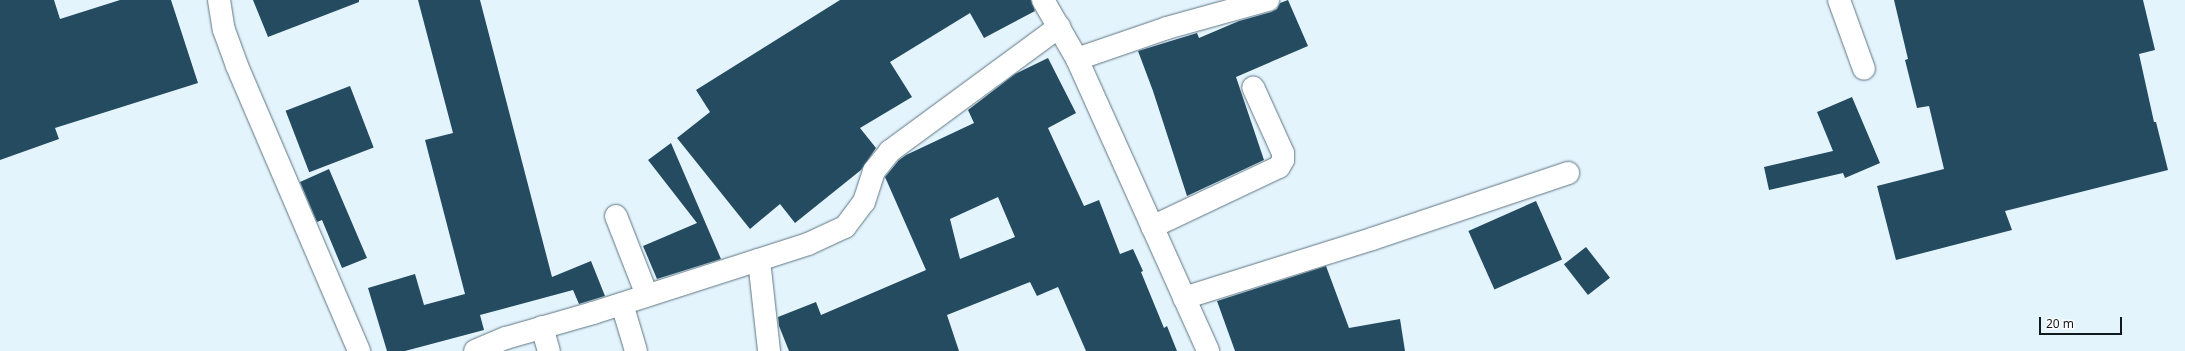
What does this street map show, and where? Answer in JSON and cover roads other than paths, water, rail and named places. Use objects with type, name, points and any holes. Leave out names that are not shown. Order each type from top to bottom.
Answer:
[{"type":"street","points":[[219,0],[224,30],[237,66],[359,351]]},
{"type":"street","points":[[1043,0],[1076,59],[1208,351]]},
{"type":"street","points":[[1076,59],[1167,28],[1268,0]]},
{"type":"street","points":[[1839,0],[1864,69]]},
{"type":"street","points":[[475,351],[506,338],[622,304],[808,244],[845,227],[864,202],[874,171],[890,151],[1059,27]]},
{"type":"street","points":[[1152,227],[1279,167],[1283,160],[1283,153],[1253,86]]},
{"type":"street","points":[[1184,298],[1372,239],[1568,173]]},
{"type":"street","points":[[616,216],[648,295]]},
{"type":"street","points":[[759,260],[769,351]]},
{"type":"street","points":[[622,304],[636,351]]},
{"type":"street","points":[[542,327],[549,351]]}]
